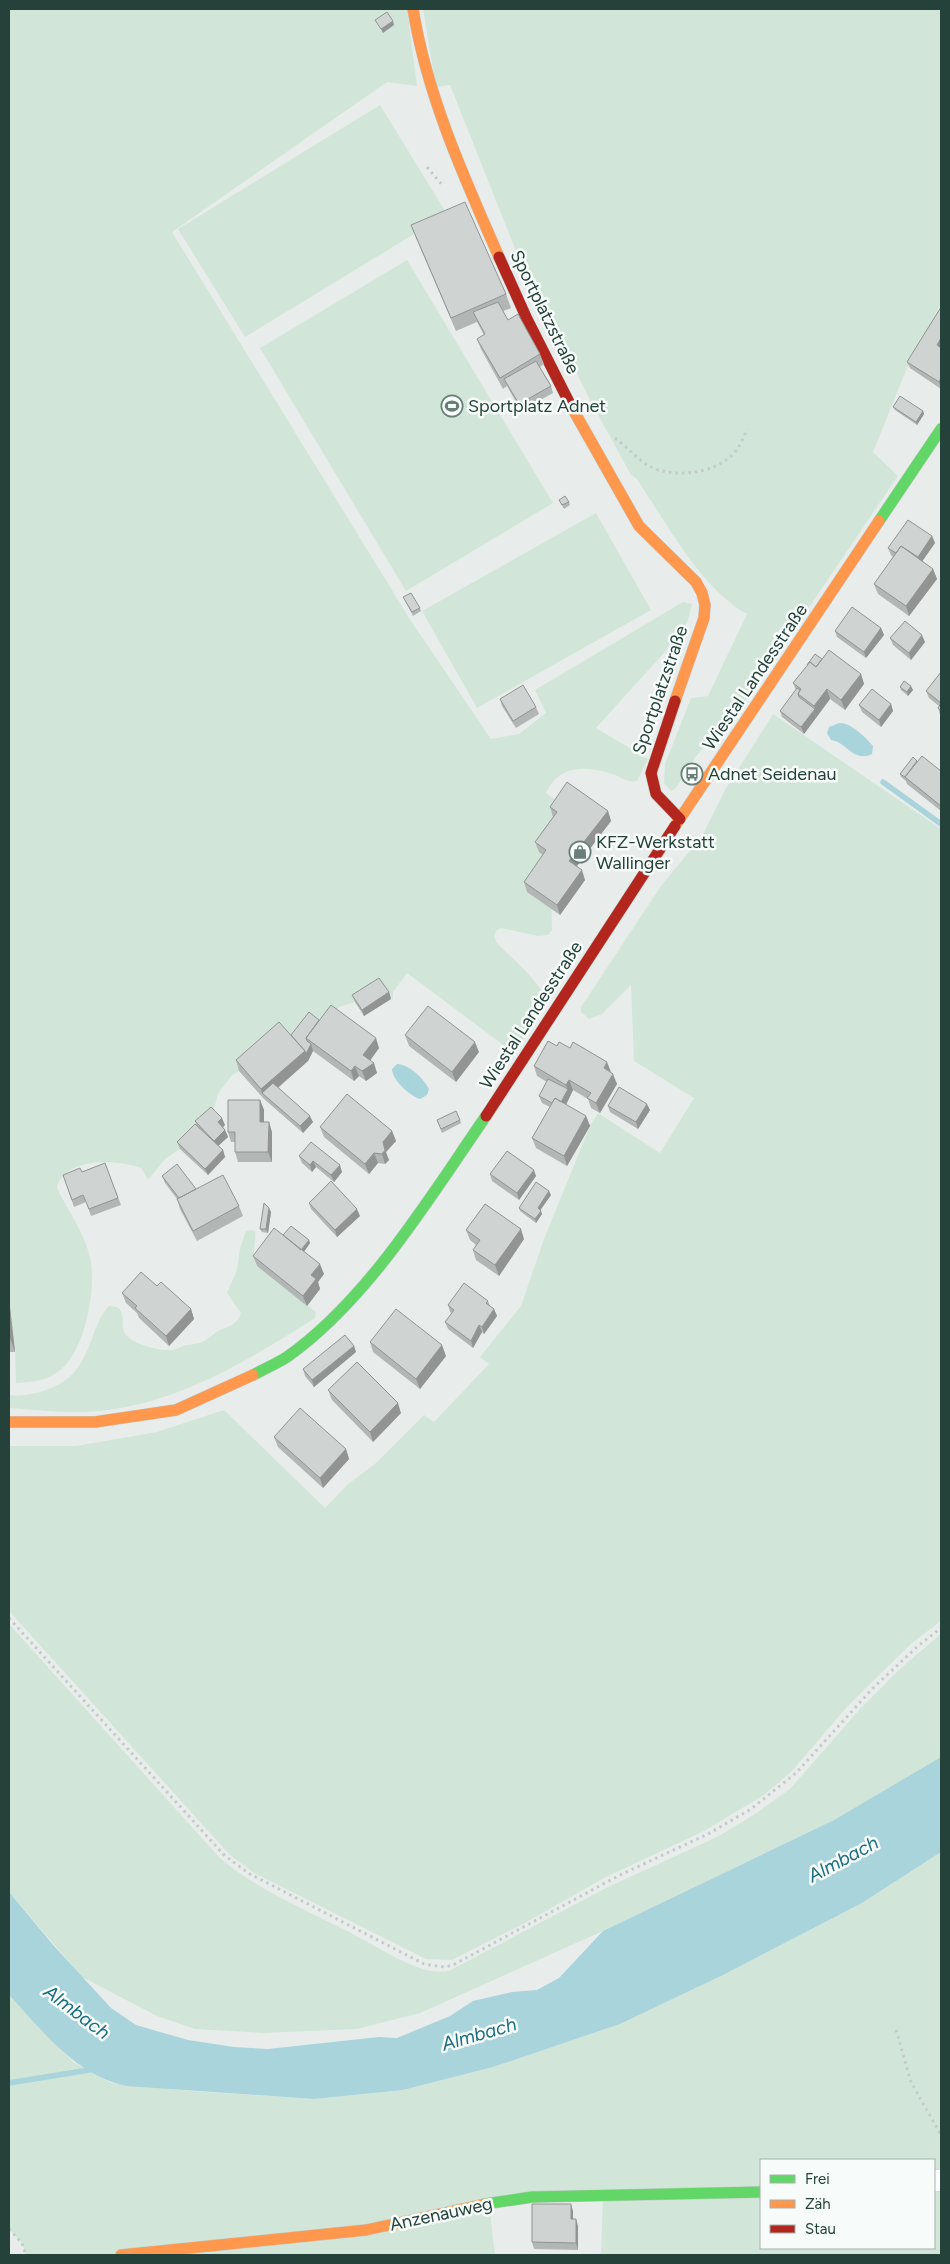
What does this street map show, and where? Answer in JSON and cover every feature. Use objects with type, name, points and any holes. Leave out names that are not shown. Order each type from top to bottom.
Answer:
[{"type":"street","name":"Sportplatzstraße","points":[[413,9],[426,74],[448,135],[514,293],[585,432],[635,521],[647,536],[697,581],[705,596],[704,618],[651,773],[652,788],[655,794],[680,819]]},
{"type":"street","name":"Wiestal Landesstraße","points":[[9,1422],[95,1422],[176,1410],[242,1381],[286,1357],[312,1336],[366,1282],[416,1217],[488,1113],[680,819],[941,430]]},
{"type":"street","name":"Anzenauweg","points":[[121,2255],[366,2230],[489,2203],[532,2197],[760,2192]]},
{"type":"path","points":[[585,432],[600,430],[610,433],[649,466],[662,471],[681,473],[716,466],[727,460],[735,452],[747,429]]},
{"type":"path","points":[[9,1618],[225,1856],[250,1874],[424,1964],[444,1967],[461,1961],[620,1875],[708,1834],[751,1809],[796,1773],[873,1688],[918,1646],[941,1628]]},
{"type":"path","points":[[896,2030],[903,2060],[911,2082],[941,2135]]},
{"type":"path","points":[[9,2229],[22,2243],[26,2255]]},
{"type":"green space","points":[[9,9],[407,9],[417,86],[387,82],[172,232],[411,621],[491,739],[519,734],[546,713],[535,690],[683,602],[692,604],[688,620],[681,634],[596,728],[648,759],[637,781],[628,781],[615,775],[595,770],[575,769],[558,777],[546,793],[562,805],[550,860],[552,930],[548,935],[538,936],[501,928],[496,931],[494,937],[497,943],[533,979],[547,1004],[514,1053],[407,973],[393,992],[393,1000],[382,984],[355,1002],[339,1007],[335,1015],[293,1043],[232,1075],[218,1094],[213,1113],[180,1149],[165,1159],[148,1180],[141,1168],[119,1163],[93,1163],[69,1171],[61,1178],[57,1188],[80,1230],[90,1257],[92,1285],[87,1318],[76,1350],[59,1371],[44,1379],[16,1383],[15,1352],[9,1298]]},
{"type":"green space","points":[[423,9],[941,9],[941,304],[907,368],[873,452],[898,476],[741,708],[732,709],[717,733],[697,755],[675,789],[671,791],[664,783],[665,764],[691,698],[708,696],[747,614],[730,603],[714,588],[672,534],[636,478],[631,475],[590,400],[516,251],[450,85],[436,87]]},
{"type":"green space","points":[[380,105],[447,214],[245,337],[178,229]]},
{"type":"green space","points":[[407,260],[553,503],[406,591],[260,348]]},
{"type":"green space","points":[[596,513],[651,610],[477,708],[422,611]]},
{"type":"green space","points":[[773,714],[941,829],[941,1621],[912,1643],[874,1680],[846,1708],[792,1771],[764,1795],[704,1831],[604,1878],[525,1923],[452,1960],[426,1959],[254,1873],[230,1855],[9,1611],[9,1446],[76,1446],[157,1432],[224,1410],[325,1508],[347,1485],[376,1463],[424,1415],[434,1422],[489,1364],[480,1357],[521,1306],[544,1239],[590,1126],[598,1113],[660,1153],[694,1098],[634,1061],[631,985],[602,1014],[589,1019],[581,1012],[581,1007],[661,886],[702,836],[725,790]]},
{"type":"green space","points":[[246,1231],[255,1231],[254,1258],[257,1266],[316,1312],[315,1318],[239,1364],[186,1389],[158,1399],[130,1406],[89,1412],[9,1408],[9,1395],[30,1394],[54,1387],[63,1382],[76,1370],[86,1353],[100,1319],[109,1306],[116,1307],[122,1313],[123,1328],[128,1337],[151,1348],[165,1350],[200,1343],[235,1323],[241,1313],[227,1293],[237,1270],[240,1248]]},
{"type":"green space","points":[[9,1624],[219,1857],[233,1869],[282,1899],[404,1962],[423,1969],[439,1972],[449,1971],[606,1888],[719,1836],[755,1814],[790,1789],[860,1709],[902,1667],[941,1634],[941,1757],[834,1820],[603,1931],[420,2013],[357,2029],[263,2033],[195,2029],[157,2016],[82,1977],[9,1892]]},
{"type":"green space","points":[[941,1852],[941,2255],[595,2255],[601,2253],[603,2195],[489,2203],[495,2255],[26,2255],[22,2243],[9,2229],[9,1995],[73,2062],[111,2083],[192,2091],[314,2099],[403,2090],[493,2067],[620,2024],[723,1975],[862,1903]]},
{"type":"water","points":[[839,723],[849,725],[862,735],[873,746],[872,754],[860,756],[831,740],[827,733],[829,727]]},
{"type":"water","points":[[397,1064],[411,1069],[424,1081],[429,1089],[427,1095],[420,1099],[411,1095],[402,1087],[395,1078],[392,1069]]},
{"type":"water","name":"Almbach","points":[[941,1757],[941,1852],[862,1903],[723,1975],[620,2024],[493,2067],[403,2090],[314,2099],[127,2086],[109,2081],[92,2073],[76,2062],[48,2037],[9,1995],[9,1892],[54,1946],[111,2008],[136,2025],[188,2040],[234,2047],[268,2049],[379,2037],[397,2038],[450,2016],[473,2001],[512,1992],[537,1990],[559,1978],[603,1931],[834,1820]]},
{"type":"building","points":[[387,12],[393,21],[381,29],[375,20]]},
{"type":"building","points":[[465,202],[506,294],[451,318],[411,225]]},
{"type":"building","points":[[498,302],[508,320],[518,314],[540,354],[500,378],[477,339],[485,334],[473,312]]},
{"type":"building","points":[[941,307],[941,338],[937,345],[941,348],[941,378],[939,382],[907,362]]},
{"type":"building","points":[[536,361],[551,386],[519,404],[504,379]]},
{"type":"building","points":[[900,396],[923,411],[916,422],[893,407]]},
{"type":"building","points":[[565,496],[569,502],[562,505],[559,500]]},
{"type":"building","points":[[908,520],[932,536],[918,557],[901,546],[896,553],[888,548]]},
{"type":"building","points":[[901,546],[933,569],[906,606],[874,584]]},
{"type":"building","points":[[411,593],[420,608],[412,612],[403,597]]},
{"type":"building","points":[[852,607],[881,628],[864,652],[835,631]]},
{"type":"building","points":[[905,621],[922,635],[909,653],[890,638]]},
{"type":"building","points":[[829,650],[861,674],[841,700],[827,689],[814,706],[798,694],[801,689],[793,683],[810,662],[816,667]]},
{"type":"building","points":[[815,654],[822,659],[816,667],[810,662],[807,665]]},
{"type":"building","points":[[941,672],[941,703],[926,691]]},
{"type":"building","points":[[904,681],[911,686],[907,692],[900,687]]},
{"type":"building","points":[[523,685],[536,707],[513,721],[500,699]]},
{"type":"building","points":[[797,688],[800,690],[799,697],[815,709],[801,727],[780,711]]},
{"type":"building","points":[[872,689],[891,704],[879,720],[859,705]]},
{"type":"building","points":[[922,756],[941,771],[941,806],[905,777]]},
{"type":"building","points":[[913,757],[917,761],[905,777],[900,774]]},
{"type":"building","points":[[567,782],[608,811],[569,861],[582,870],[557,905],[524,882],[546,850],[535,842],[557,812],[550,807]]},
{"type":"building","points":[[379,978],[389,992],[362,1010],[352,995]]},
{"type":"building","points":[[331,1005],[376,1038],[363,1055],[374,1063],[362,1071],[355,1066],[351,1071],[306,1038]]},
{"type":"building","points":[[428,1006],[475,1042],[452,1072],[405,1035]]},
{"type":"building","points":[[309,1012],[319,1020],[306,1038],[311,1044],[306,1054],[291,1035]]},
{"type":"building","points":[[279,1022],[305,1051],[261,1089],[236,1060]]},
{"type":"building","points":[[548,1041],[557,1046],[559,1042],[570,1048],[573,1042],[607,1062],[604,1068],[613,1074],[596,1103],[587,1098],[591,1093],[569,1080],[566,1085],[534,1066]]},
{"type":"building","points":[[548,1079],[568,1089],[561,1102],[555,1098],[552,1103],[539,1096]]},
{"type":"building","points":[[273,1083],[310,1116],[300,1126],[262,1093]]},
{"type":"building","points":[[619,1087],[647,1104],[636,1122],[608,1106]]},
{"type":"building","points":[[347,1094],[392,1131],[383,1142],[385,1150],[382,1154],[374,1153],[365,1164],[320,1127]]},
{"type":"building","points":[[555,1098],[586,1116],[564,1156],[532,1138]]},
{"type":"building","points":[[228,1100],[260,1100],[260,1122],[269,1122],[268,1152],[235,1152],[235,1132],[228,1132]]},
{"type":"building","points":[[211,1107],[222,1118],[218,1122],[225,1130],[214,1141],[195,1121]]},
{"type":"building","points":[[456,1111],[460,1120],[441,1129],[437,1120]]},
{"type":"building","points":[[195,1124],[223,1150],[205,1169],[177,1142]]},
{"type":"building","points":[[311,1142],[340,1165],[331,1175],[313,1161],[310,1165],[299,1156]]},
{"type":"building","points":[[507,1151],[534,1170],[517,1193],[490,1174]]},
{"type":"building","points":[[105,1163],[118,1198],[89,1209],[83,1195],[72,1200],[63,1175],[80,1168],[82,1172]]},
{"type":"building","points":[[177,1164],[196,1189],[179,1198],[162,1176]]},
{"type":"building","points":[[223,1175],[239,1206],[193,1231],[177,1199]]},
{"type":"building","points":[[331,1181],[357,1209],[335,1230],[309,1203]]},
{"type":"building","points":[[536,1182],[549,1191],[538,1208],[541,1211],[535,1219],[519,1208]]},
{"type":"building","points":[[264,1203],[269,1208],[266,1229],[260,1229]]},
{"type":"building","points":[[485,1204],[521,1229],[495,1265],[473,1250],[480,1240],[466,1230]]},
{"type":"building","points":[[291,1226],[309,1240],[301,1250],[283,1235]]},
{"type":"building","points":[[274,1228],[320,1264],[311,1275],[316,1279],[303,1296],[253,1256]]},
{"type":"building","points":[[141,1272],[157,1286],[161,1282],[191,1309],[166,1336],[135,1308],[137,1306],[122,1293]]},
{"type":"building","points":[[464,1283],[488,1301],[486,1303],[494,1309],[482,1327],[479,1325],[471,1341],[445,1322],[454,1310],[448,1305]]},
{"type":"building","points":[[396,1309],[442,1345],[416,1379],[370,1342]]},
{"type":"building","points":[[345,1335],[354,1346],[312,1380],[303,1369]]},
{"type":"building","points":[[357,1362],[398,1403],[370,1432],[328,1390]]},
{"type":"building","points":[[300,1408],[346,1449],[320,1478],[274,1437]]},
{"type":"building","points":[[532,2204],[571,2204],[571,2219],[576,2219],[576,2243],[532,2242]]},
{"type":"waterway","points":[[883,782],[941,824]]},
{"type":"waterway","points":[[9,2083],[95,2069]]},
{"type":"traffic: fast","points":[[879,521],[941,429]]},
{"type":"traffic: fast","points":[[253,1375],[287,1357],[317,1334],[371,1277],[420,1213],[486,1116]]},
{"type":"traffic: fast","points":[[485,2204],[532,2197],[760,2192]]},
{"type":"traffic: slow","points":[[413,9],[419,41],[437,105],[460,166],[499,257]]},
{"type":"traffic: slow","points":[[571,406],[639,526],[696,582],[702,593],[705,605],[704,618],[675,701]]},
{"type":"traffic: slow","points":[[675,826],[879,521]]},
{"type":"traffic: slow","points":[[9,1422],[95,1422],[176,1410],[253,1375]]},
{"type":"traffic: slow","points":[[121,2255],[366,2230],[485,2204]]},
{"type":"traffic: jam","points":[[499,257],[527,319],[571,406]]},
{"type":"traffic: jam","points":[[675,701],[651,773],[656,794],[680,819]]},
{"type":"traffic: jam","points":[[486,1116],[675,826]]},
{"type":"place","name":"Sportplatz Adnet","points":[[452,406]]},
{"type":"place","name":"Adnet Seidenau","points":[[692,774]]},
{"type":"place","name":"KFZ-Werkstatt Wallinger","points":[[580,852]]}]
